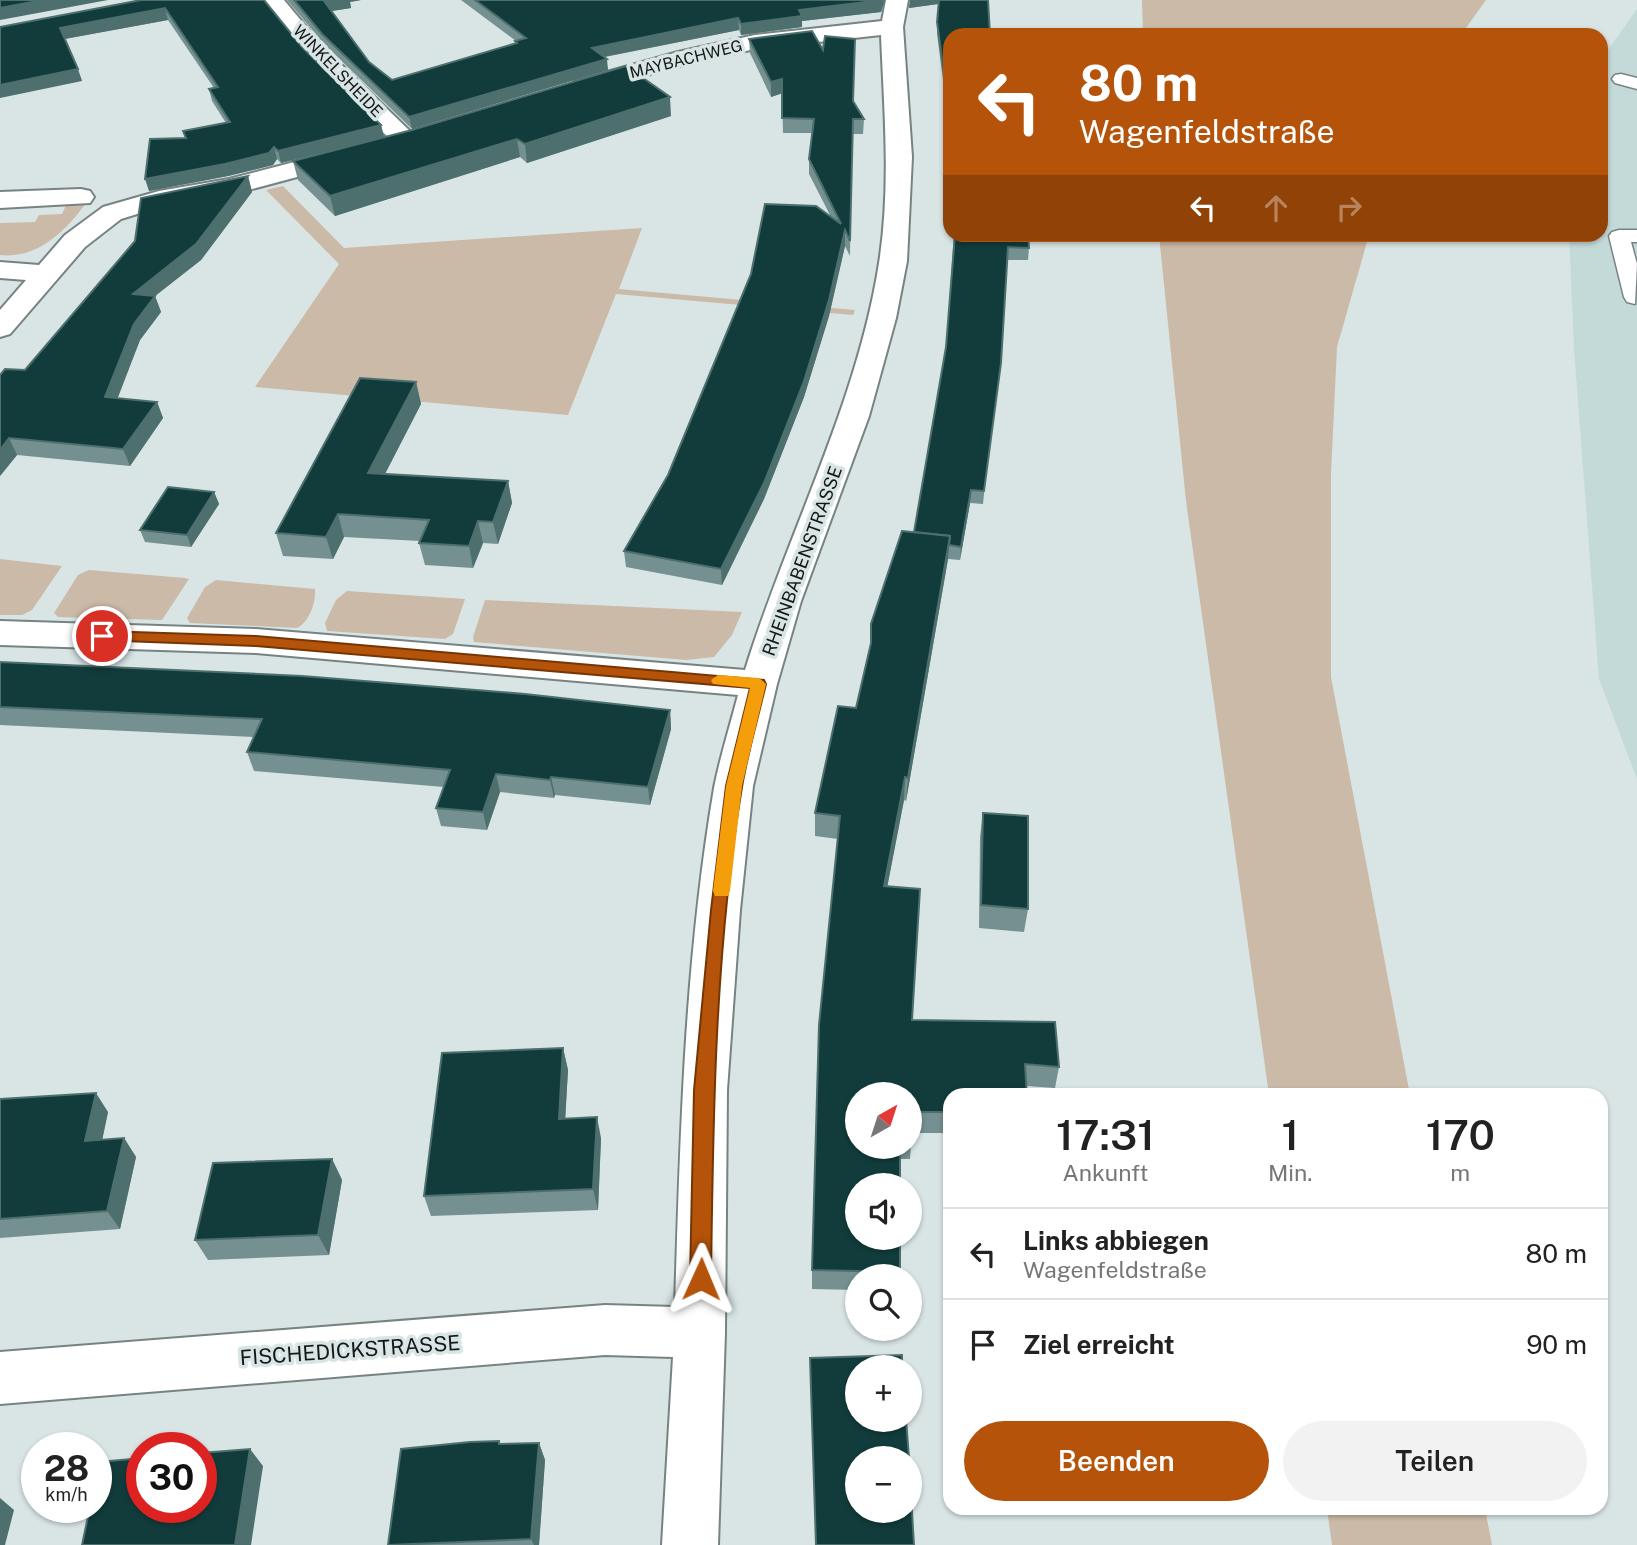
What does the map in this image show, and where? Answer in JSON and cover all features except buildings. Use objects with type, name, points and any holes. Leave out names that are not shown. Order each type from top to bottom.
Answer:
[{"type":"street","name":"WINKELSHEIDE","points":[[272,0],[315,52],[406,141]]},
{"type":"street","name":"MAYBACHWEG","points":[[559,94],[686,57],[895,14]]},
{"type":"street","name":"RHEINBABENSTRASSE","points":[[690,1545],[700,1333],[704,1090],[719,910],[734,786],[759,684],[784,601],[854,416],[882,318],[893,261],[899,157],[895,14]]},
{"type":"street","points":[[0,327],[75,241],[112,213],[159,199],[230,187],[431,133]]},
{"type":"street","points":[[0,200],[81,197]]},
{"type":"street","points":[[0,270],[47,274]]},
{"type":"street","points":[[0,632],[256,641],[759,684]]},
{"type":"street","name":"FISCHEDICKSTRASSE","points":[[0,1378],[605,1330],[700,1333]]},
{"type":"lane","points":[[1635,297],[1619,236],[1637,236]]},
{"type":"shaded area","points":[[1142,0],[1486,0],[1466,28],[1143,28]]},
{"type":"shaded area","points":[[1637,9],[1637,779],[1599,679],[1574,349],[1569,242],[1608,242],[1608,50]]},
{"type":"shaded area","points":[[283,186],[344,248],[642,228],[619,289],[855,310],[853,315],[616,294],[568,415],[255,387],[339,264],[266,190]]},
{"type":"shaded area","points":[[67,203],[86,203],[69,224],[38,248],[26,253],[0,255],[0,223],[35,222],[39,215],[62,214]]},
{"type":"shaded area","points":[[1160,242],[1367,242],[1337,347],[1331,474],[1331,677],[1409,1088],[1268,1088],[1186,501]]},
{"type":"shaded area","points":[[0,559],[62,566],[32,610],[22,615],[0,615]]},
{"type":"shaded area","points":[[89,570],[189,579],[162,620],[58,617],[54,613],[78,575]]},
{"type":"shaded area","points":[[216,580],[315,589],[314,600],[308,617],[297,628],[190,623],[187,618],[205,587]]},
{"type":"shaded area","points":[[347,591],[465,599],[453,634],[445,639],[327,631],[325,623],[336,600]]},
{"type":"shaded area","points":[[485,600],[742,612],[732,635],[714,657],[686,660],[474,642],[473,637]]},
{"type":"shaded area","points":[[1328,1515],[1486,1515],[1492,1545],[1332,1545]]},
{"type":"slow traffic","points":[[718,680],[759,684],[734,786],[722,891]]},
{"type":"route","points":[[102,636],[256,641],[759,684],[734,786],[719,910],[704,1090],[701,1279]]}]
